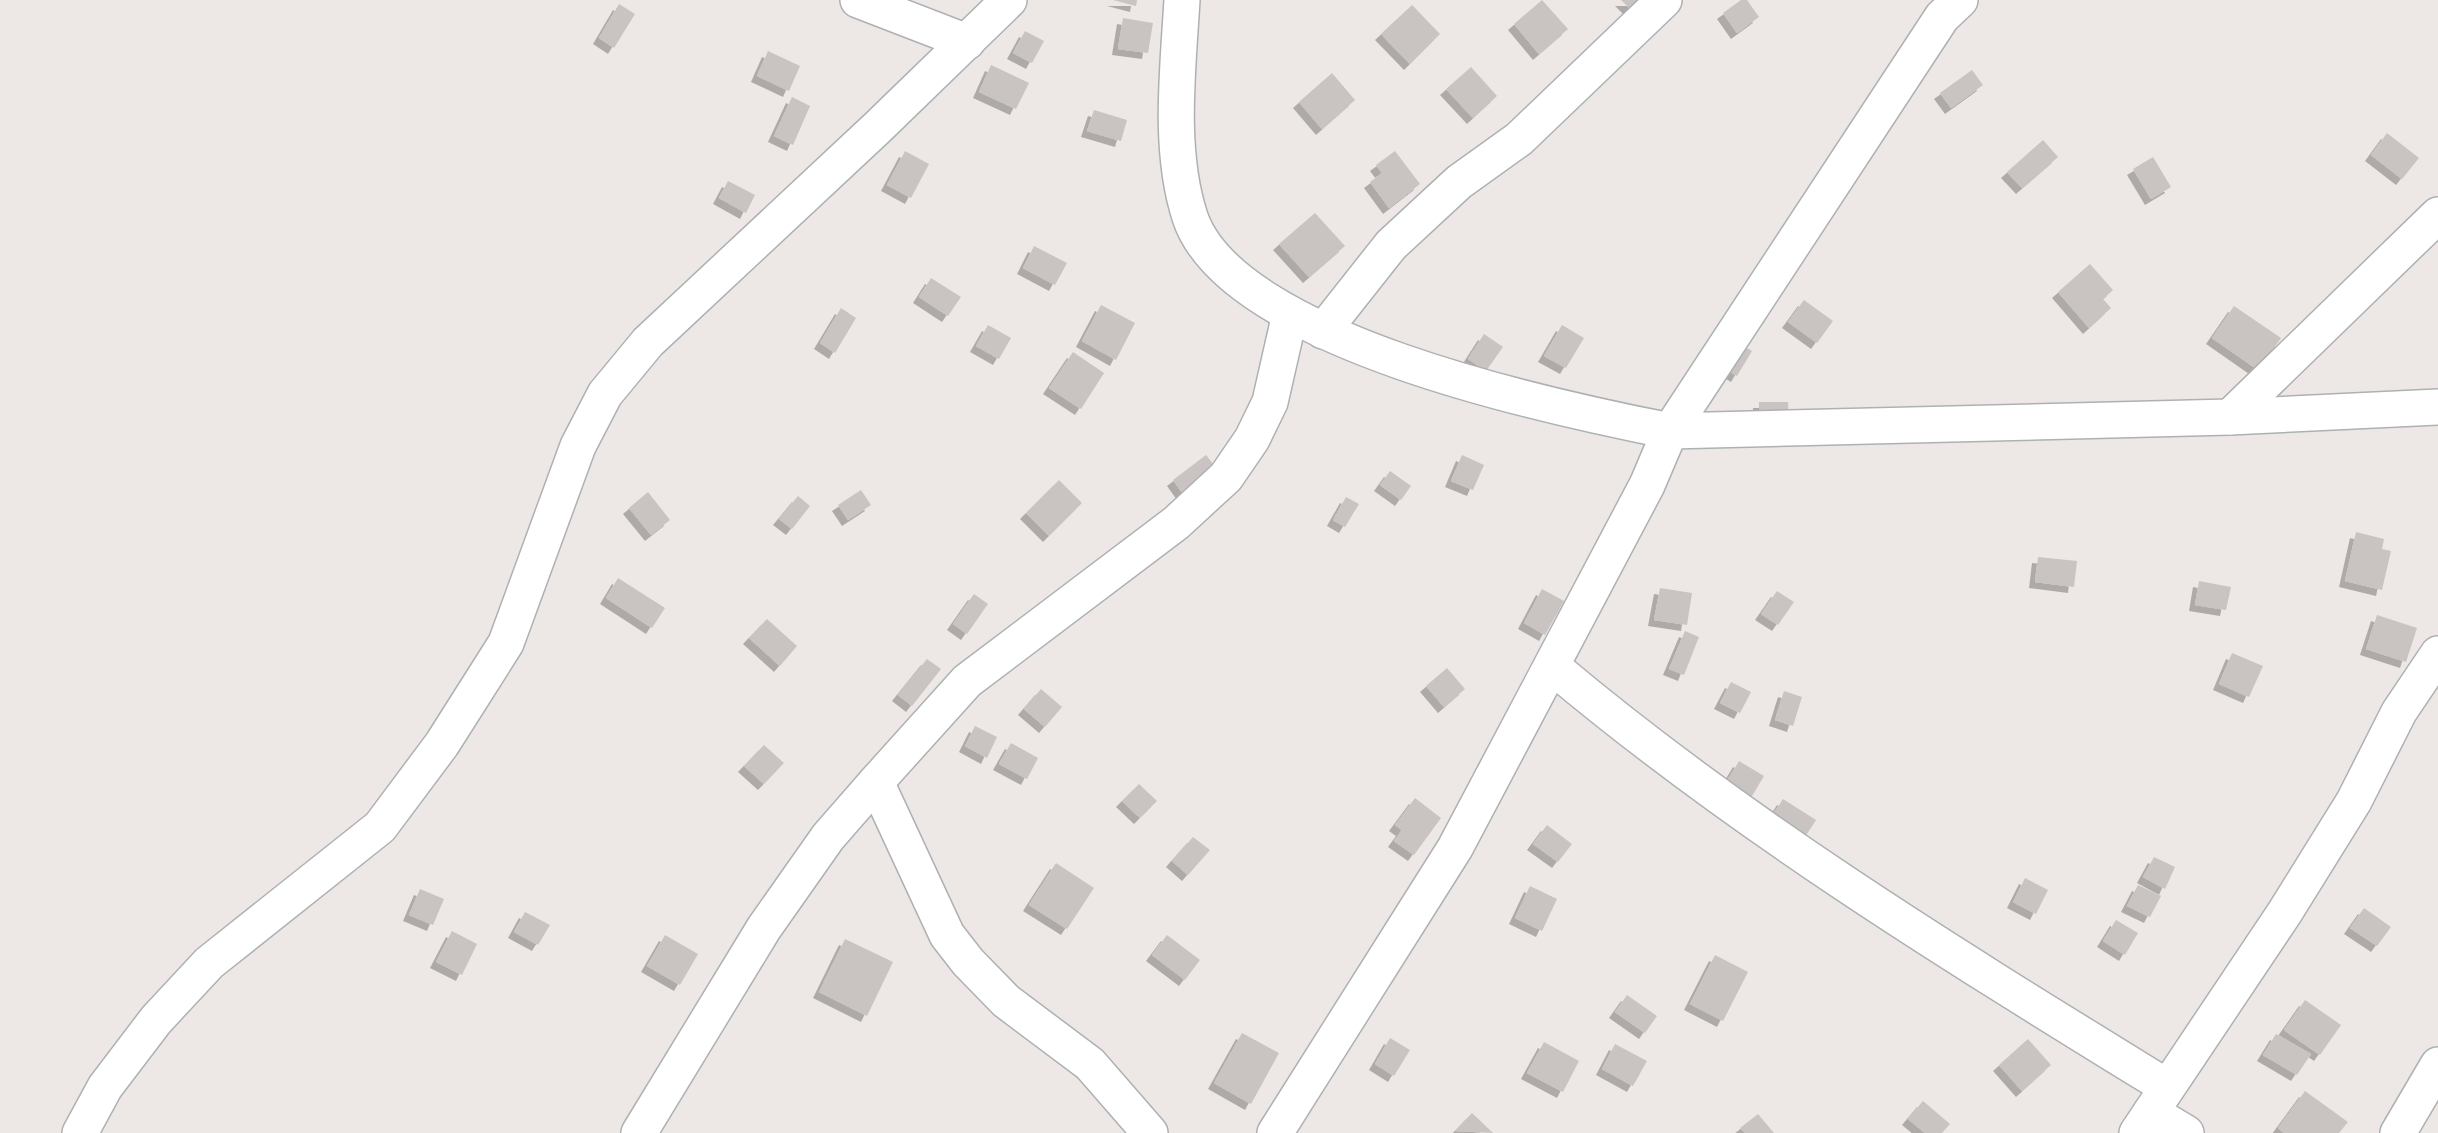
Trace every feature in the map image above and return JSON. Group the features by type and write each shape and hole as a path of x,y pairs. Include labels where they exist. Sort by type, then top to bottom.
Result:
{"street":[{"path":"858,0 967,42"},
{"path":"80,1133 105,1087 156,1020 209,963 380,827 442,744 506,643 578,446 605,394 648,342 1009,0"},
{"path":"1182,0 1177,125 1183,189 1190,219 1207,250 1237,281 1290,314 1323,331 1440,374 1581,414 1670,431 2230,416 2438,407"},
{"path":"1323,331 1391,245 1459,182 1519,139 1664,0"},
{"path":"1275,1133 1455,848 1647,485 1670,431 1942,17 1960,0"},
{"path":"2230,416 2438,215"},
{"path":"639,1133 764,928 828,836 876,782 967,681 1176,523 1226,477 1252,439 1270,402 1290,314"},
{"path":"2152,1111 2292,901 2354,801 2399,712 2438,654"},
{"path":"1553,667 1606,712 2152,1111 2186,1133"},
{"path":"876,782 947,935 1006,1001 1090,1064 1150,1133"},
{"path":"2398,1133 2438,1065"}],"building":[{"path":"1113,0 1137,0 1136,6"},
{"path":"1542,0 1568,29 1539,54 1514,24"},
{"path":"1621,0 1643,0 1632,11"},
{"path":"1741,0 1747,0 1759,17 1737,33 1723,13"},
{"path":"619,4 635,14 614,48 599,38"},
{"path":"1412,5 1440,34 1410,64 1381,34"},
{"path":"1123,18 1153,23 1148,53 1118,49"},
{"path":"1025,31 1044,41 1032,63 1013,53"},
{"path":"768,51 800,66 789,91 757,76"},
{"path":"991,65 1029,83 1016,109 979,92"},
{"path":"1471,67 1497,96 1473,118 1446,89"},
{"path":"1972,70 1983,85 1951,108 1940,93"},
{"path":"1332,73 1355,100 1322,129 1299,102"},
{"path":"792,97 810,106 793,145 774,136"},
{"path":"1094,110 1127,120 1121,141 1087,131"},
{"path":"2387,133 2419,158 2402,179 2371,155"},
{"path":"2043,140 2058,157 2022,188 2007,172"},
{"path":"905,151 929,164 911,198 887,185"},
{"path":"1395,151 1420,184 1389,208 1370,182 1382,173 1376,165"},
{"path":"2153,157 2171,187 2151,199 2133,169"},
{"path":"728,181 755,195 746,213 719,198"},
{"path":"1315,213 1345,246 1309,277 1279,244"},
{"path":"1034,246 1067,263 1055,285 1023,268"},
{"path":"2090,264 2113,290 2103,299 2111,308 2089,328 2058,292"},
{"path":"931,278 961,297 948,316 919,297"},
{"path":"1804,300 1833,321 1817,343 1788,322"},
{"path":"1101,305 1135,323 1116,360 1082,341"},
{"path":"2234,306 2281,338 2258,370 2212,338"},
{"path":"841,308 856,318 835,353 820,343"},
{"path":"988,325 1011,338 999,359 976,346"},
{"path":"1562,325 1584,338 1566,368 1544,356"},
{"path":"1484,334 1503,347 1486,371 1468,359"},
{"path":"1735,341 1752,351 1737,376 1721,366"},
{"path":"1073,352 1104,373 1081,409 1049,388"},
{"path":"1759,402 1788,402 1789,421 1759,421"},
{"path":"1206,455 1222,475 1188,501 1173,480"},
{"path":"1462,455 1484,465 1473,490 1451,481"},
{"path":"1390,471 1411,486 1401,500 1380,485"},
{"path":"1059,480 1082,503 1049,536 1026,513"},
{"path":"861,490 871,505 848,520 838,505"},
{"path":"648,492 670,520 651,535 629,508"},
{"path":"798,496 810,506 792,529 779,519"},
{"path":"1346,497 1359,504 1345,527 1333,520"},
{"path":"2356,532 2384,539 2382,549 2391,551 2382,590 2345,581"},
{"path":"2038,557 2077,561 2074,587 2035,582"},
{"path":"618,578 665,608 652,628 606,598"},
{"path":"2199,581 2231,587 2226,610 2195,605"},
{"path":"1660,588 1692,593 1687,625 1654,620"},
{"path":"1542,589 1564,601 1545,635 1524,623"},
{"path":"1777,591 1794,602 1778,625 1761,614"},
{"path":"974,594 988,604 967,634 953,624"},
{"path":"2377,615 2417,628 2406,662 2366,649"},
{"path":"767,619 797,646 780,666 749,638"},
{"path":"1685,631 1699,637 1684,675 1669,669"},
{"path":"2232,653 2263,666 2249,697 2219,684"},
{"path":"927,659 941,669 912,706 898,695"},
{"path":"1447,668 1465,689 1444,707 1426,686"},
{"path":"1731,682 1751,692 1740,713 1720,703"},
{"path":"1041,689 1062,707 1045,727 1024,709"},
{"path":"1784,691 1802,697 1793,726 1775,720"},
{"path":"975,726 997,737 987,758 965,746"},
{"path":"1011,743 1038,758 1027,779 999,764"},
{"path":"764,745 784,763 764,784 744,766"},
{"path":"1739,761 1764,776 1749,801 1724,786"},
{"path":"1139,784 1157,801 1140,818 1122,801"},
{"path":"1415,798 1441,818 1414,855 1394,841 1402,830 1395,825"},
{"path":"1783,799 1816,820 1805,837 1772,816"},
{"path":"1547,825 1572,844 1558,862 1533,844"},
{"path":"1193,837 1210,850 1188,875 1172,861"},
{"path":"2154,857 2175,867 2165,889 2143,877"},
{"path":"1056,863 1094,888 1067,929 1029,905"},
{"path":"2025,878 2048,890 2036,914 2013,902"},
{"path":"2138,885 2161,896 2150,917 2127,906"},
{"path":"1530,886 1557,899 1542,931 1515,918"},
{"path":"420,889 444,899 433,925 409,915"},
{"path":"2364,908 2391,927 2377,946 2350,928"},
{"path":"525,912 550,925 538,945 514,932"},
{"path":"2116,920 2138,933 2125,955 2103,941"},
{"path":"452,931 477,944 462,975 436,962"},
{"path":"665,935 698,954 680,985 647,966"},
{"path":"1167,935 1200,960 1185,980 1152,955"},
{"path":"845,939 893,962 867,1016 819,992"},
{"path":"1715,955 1748,972 1723,1021 1690,1004"},
{"path":"1627,995 1657,1016 1645,1033 1615,1012"},
{"path":"2305,1000 2341,1025 2320,1055 2284,1030"},
{"path":"1242,1033 1279,1053 1251,1104 1214,1083"},
{"path":"2276,1034 2311,1054 2297,1075 2263,1055"},
{"path":"1390,1038 1410,1050 1394,1076 1375,1064"},
{"path":"2028,1039 2051,1065 2022,1091 1999,1065"},
{"path":"1544,1042 1579,1061 1563,1092 1527,1073"},
{"path":"1615,1044 1647,1061 1633,1086 1602,1069"},
{"path":"2305,1091 2348,1122 2339,1133 2284,1133 2278,1128"},
{"path":"1923,1101 1950,1124 1942,1133 1925,1133 1908,1119"},
{"path":"1472,1113 1493,1133 1455,1131"},
{"path":"1758,1114 1774,1133 1745,1133 1740,1128"}]}
